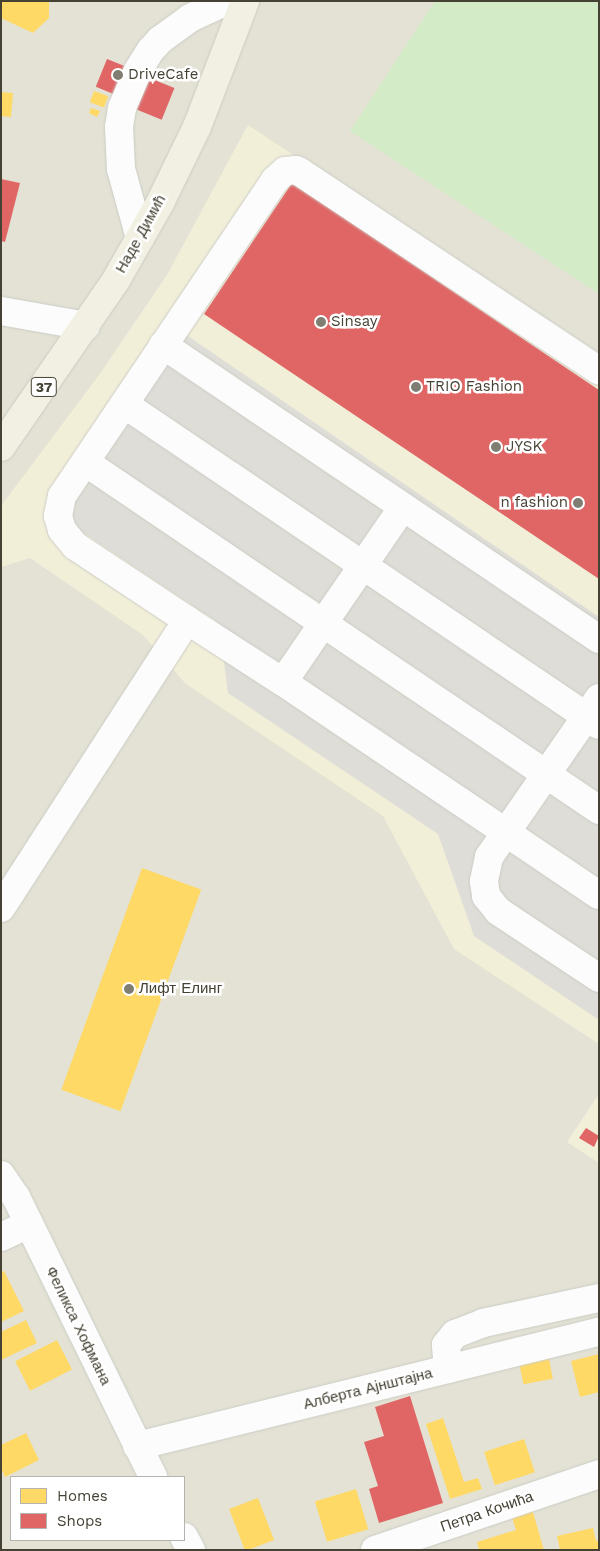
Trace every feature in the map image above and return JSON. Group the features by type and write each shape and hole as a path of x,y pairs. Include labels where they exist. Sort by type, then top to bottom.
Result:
{"main road":[{"name":"Наде Димић","path":"1,447 86,326 140,238 197,127 245,1"}],"street":[{"path":"140,238 121,169 119,127 124,101 137,72 160,40 190,18 227,1"},
{"path":"599,371 296,170 285,171 275,180 62,496 58,516 62,530 74,546 283,682 599,895"},
{"path":"1,310 86,326"},
{"path":"164,345 599,639"},
{"path":"124,404 363,565 595,713 547,774 489,857 484,881 486,896 498,910 599,978"},
{"path":"85,462 599,810"},
{"path":"283,682 403,507"},
{"path":"1,908 187,620"},
{"name":"Феликса Хофмана","path":"1,1175 16,1197 152,1476"},
{"path":"1,1237 29,1224"},
{"path":"448,1370 446,1345 455,1334 482,1323 599,1298"},
{"name":"Алберта Ајнштајна","path":"137,1446 599,1332"},
{"name":"Петра Кочића","path":"375,1550 599,1474"}],"shaded area":[{"path":"1,1 599,1 599,1550 1,1550"},
{"path":"248,125 599,357 599,1044 454,949 383,816 186,684 143,635 30,558 1,567 1,506 99,375 167,275"},
{"path":"182,332 599,617 599,1020 474,936 438,834 228,693 219,623 60,517"},
{"path":"599,1094 599,1163 567,1142"}],"green space":[{"path":"435,1 599,1 599,294 350,131"}],"building: Homes":[{"path":"1,1 49,1 49,18 33,33 1,18"},
{"path":"94,91 108,96 104,107 90,102"},
{"path":"1,92 13,93 11,117 1,116"},
{"path":"91,108 100,111 97,117 89,113"},
{"name":"Лифт Елинг","path":"142,868 201,890 120,1111 61,1090"},
{"path":"4,1271 24,1311 1,1322 1,1272"},
{"path":"26,1320 37,1343 1,1360 1,1332"},
{"path":"57,1340 72,1369 30,1391 15,1361"},
{"path":"599,1354 599,1392 580,1397 571,1361"},
{"path":"549,1359 553,1379 523,1384 520,1365"},
{"path":"443,1418 464,1482 478,1478 482,1489 450,1499 426,1424"},
{"path":"26,1433 39,1460 5,1477 1,1468 1,1445"},
{"path":"524,1439 535,1472 495,1485 484,1452"},
{"path":"356,1489 368,1529 327,1542 315,1502"},
{"path":"258,1498 274,1540 245,1550 229,1509"},
{"path":"530,1502 544,1550 479,1550 477,1542 516,1530 509,1508"},
{"path":"593,1528 596,1541 599,1541 599,1550 560,1550 557,1536"}],"building: Shops":[{"path":"107,59 134,70 123,98 96,87"},
{"path":"142,75 174,88 162,120 129,107"},
{"path":"1,179 20,183 5,242 1,241"},
{"path":"292,183 599,390 599,579 204,314"},
{"path":"586,1128 599,1136 594,1147 579,1138"},
{"path":"410,1396 443,1503 379,1523 369,1489 378,1486 364,1442 384,1436 375,1407"}],"place":[{"name":"DriveCafe","path":"118,75"},
{"name":"Sinsay","path":"321,322"},
{"name":"TRIO Fashion","path":"416,387"},
{"name":"JYSK","path":"496,447"},
{"name":"n fashion","path":"578,503"},
{"name":"Лифт Елинг","path":"129,989"}]}
